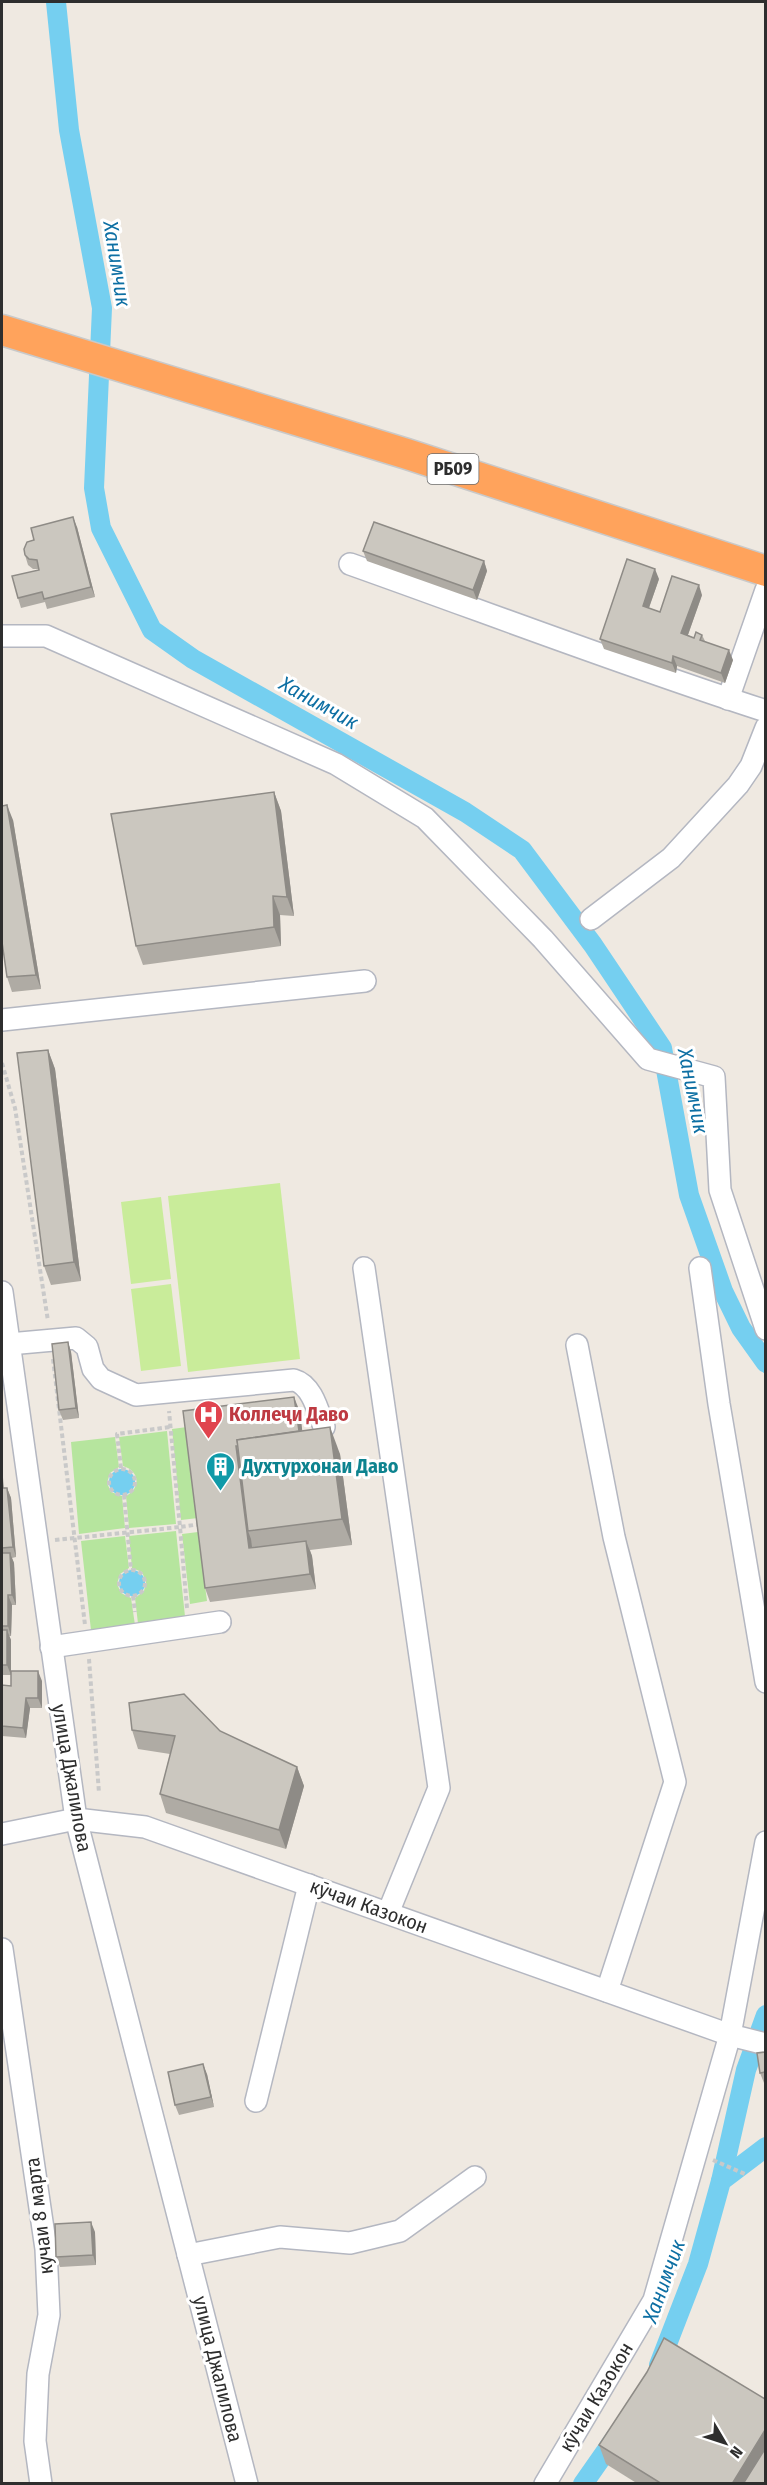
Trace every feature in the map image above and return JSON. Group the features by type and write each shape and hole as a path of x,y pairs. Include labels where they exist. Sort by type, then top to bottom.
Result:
{"highway":[{"name":"РБ09","path":"2,330 407,454 765,571"}],"street":[{"path":"350,564 765,711"},
{"path":"728,699 765,590"},
{"path":"2,636 46,636 336,764 424,818 543,939 648,1059 714,1077 720,1190 765,1329"},
{"path":"591,919 672,858 738,785 751,766 765,728"},
{"path":"2,1020 365,981"},
{"path":"364,1268 439,1788 388,1913"},
{"path":"700,1268 719,1404 765,1682"},
{"name":"улица Джалилова","path":"2,1292 76,1819 247,2483"},
{"path":"9,1344 76,1338 81,1340 87,1347 93,1369 101,1378 136,1395 294,1380 300,1382 310,1393 324,1427"},
{"path":"577,1345 614,1537 675,1782 607,1991"},
{"path":"51,1647 220,1622"},
{"name":"кӯчаи Казокон","path":"2,1834 76,1819 145,1827 752,2040 696,2152 654,2300 545,2484"},
{"path":"752,2040 765,1842"},
{"path":"256,2101 309,1885"},
{"name":"кучаи 8 марта","path":"2,1949 46,2249 49,2315 38,2374 35,2441 41,2484"},
{"path":"188,2255 280,2237 350,2243 400,2231 475,2177"},
{"path":"247,2483 260,2484"}],"path":[{"path":"2,1063 15,1108 51,1341 87,1643 99,1793"},
{"path":"169,1408 189,1627"},
{"path":"121,1468 117,1434 171,1427"},
{"path":"121,1468 132,1472 135,1480 134,1489 124,1495 113,1492 109,1484 110,1475 116,1469 121,1468"},
{"path":"124,1495 131,1570"},
{"path":"37,1541 201,1524"},
{"path":"131,1570 141,1573 145,1580 144,1589 133,1596 124,1594 118,1582 121,1574 131,1570"},
{"path":"133,1596 135,1612"},
{"path":"696,2152 747,2175"}],"green space":[{"path":"280,1183 300,1359 188,1372 168,1196"},
{"path":"161,1197 171,1279 131,1284 121,1202"},
{"path":"171,1284 181,1366 141,1371 131,1289"},
{"path":"187,1427 198,1518 181,1520 172,1429"},
{"path":"167,1431 176,1524 129,1528 126,1496 134,1489 136,1480 133,1472 123,1466 119,1437"},
{"path":"115,1437 119,1467 110,1473 107,1483 111,1492 122,1496 125,1528 79,1534 71,1442"},
{"path":"176,1531 186,1626 139,1632 135,1598 144,1591 146,1582 142,1572 132,1568 129,1536"},
{"path":"198,1532 207,1601 190,1604 182,1534"},
{"path":"125,1536 129,1568 120,1574 117,1584 121,1593 131,1598 136,1632 92,1639 81,1541"}],"water":[{"path":"122,1469 131,1473 135,1482 131,1491 122,1495 113,1491 109,1482 113,1473"},
{"path":"132,1570 141,1574 145,1583 141,1592 132,1596 123,1592 119,1583 123,1574"}],"building":[{"path":"73,517 91,587 44,599 42,592 18,598 12,576 39,570 37,560 29,559 25,555 24,549 27,542 34,540 31,528"},
{"path":"374,522 484,561 473,590 363,551"},
{"path":"627,559 655,569 643,606 660,612 672,576 699,585 681,633 694,638 696,632 702,635 700,640 729,650 721,673 673,656 672,663 600,639"},
{"path":"274,792 287,897 273,896 274,927 136,946 111,814"},
{"path":"7,805 36,975 7,977 2,942 2,806"},
{"path":"48,1050 74,1262 44,1266 17,1053"},
{"path":"68,1342 76,1408 59,1410 52,1344"},
{"name":"Духтурхонаи Даво","path":"294,1397 299,1431 237,1440 238,1446 236,1446 249,1548 306,1541 310,1574 205,1588 183,1411"},
{"path":"330,1427 342,1519 248,1531 237,1440"},
{"path":"2,1488 7,1488 13,1547 2,1548"},
{"path":"2,1553 10,1553 12,1595 8,1595 8,1626 2,1626"},
{"path":"2,1630 7,1630 7,1665 2,1665"},
{"path":"11,1671 38,1671 38,1698 26,1698 23,1728 2,1726 2,1685 11,1686"},
{"path":"184,1694 220,1731 297,1767 279,1830 160,1794 175,1736 132,1730 129,1703"},
{"path":"765,2052 765,2072 760,2073 757,2053"},
{"path":"203,2064 211,2097 175,2105 168,2072"},
{"path":"91,2222 93,2255 56,2257 55,2224"},
{"path":"664,2338 765,2399 765,2430 732,2484 662,2484 599,2445 647,2372"},
{"path":"765,2449 765,2484 743,2484"}],"waterway":[{"name":"Ханимчик","path":"56,2 69,130 102,308 94,488 101,528 152,630 193,659 465,812 522,850 593,945 662,1048 689,1195 723,1291 741,1328 766,1363"},
{"name":"Ханимчик","path":"721,2181 746,2070 766,2015"},
{"name":"Ханимчик","path":"659,2365 698,2264 721,2181 766,2147"},
{"name":"Ханимчик","path":"583,2484 618,2434"}],"place":[{"name":"Коллеҷи Даво","path":"208,1440"},
{"name":"Духтурхонаи Даво","path":"221,1492"}]}
